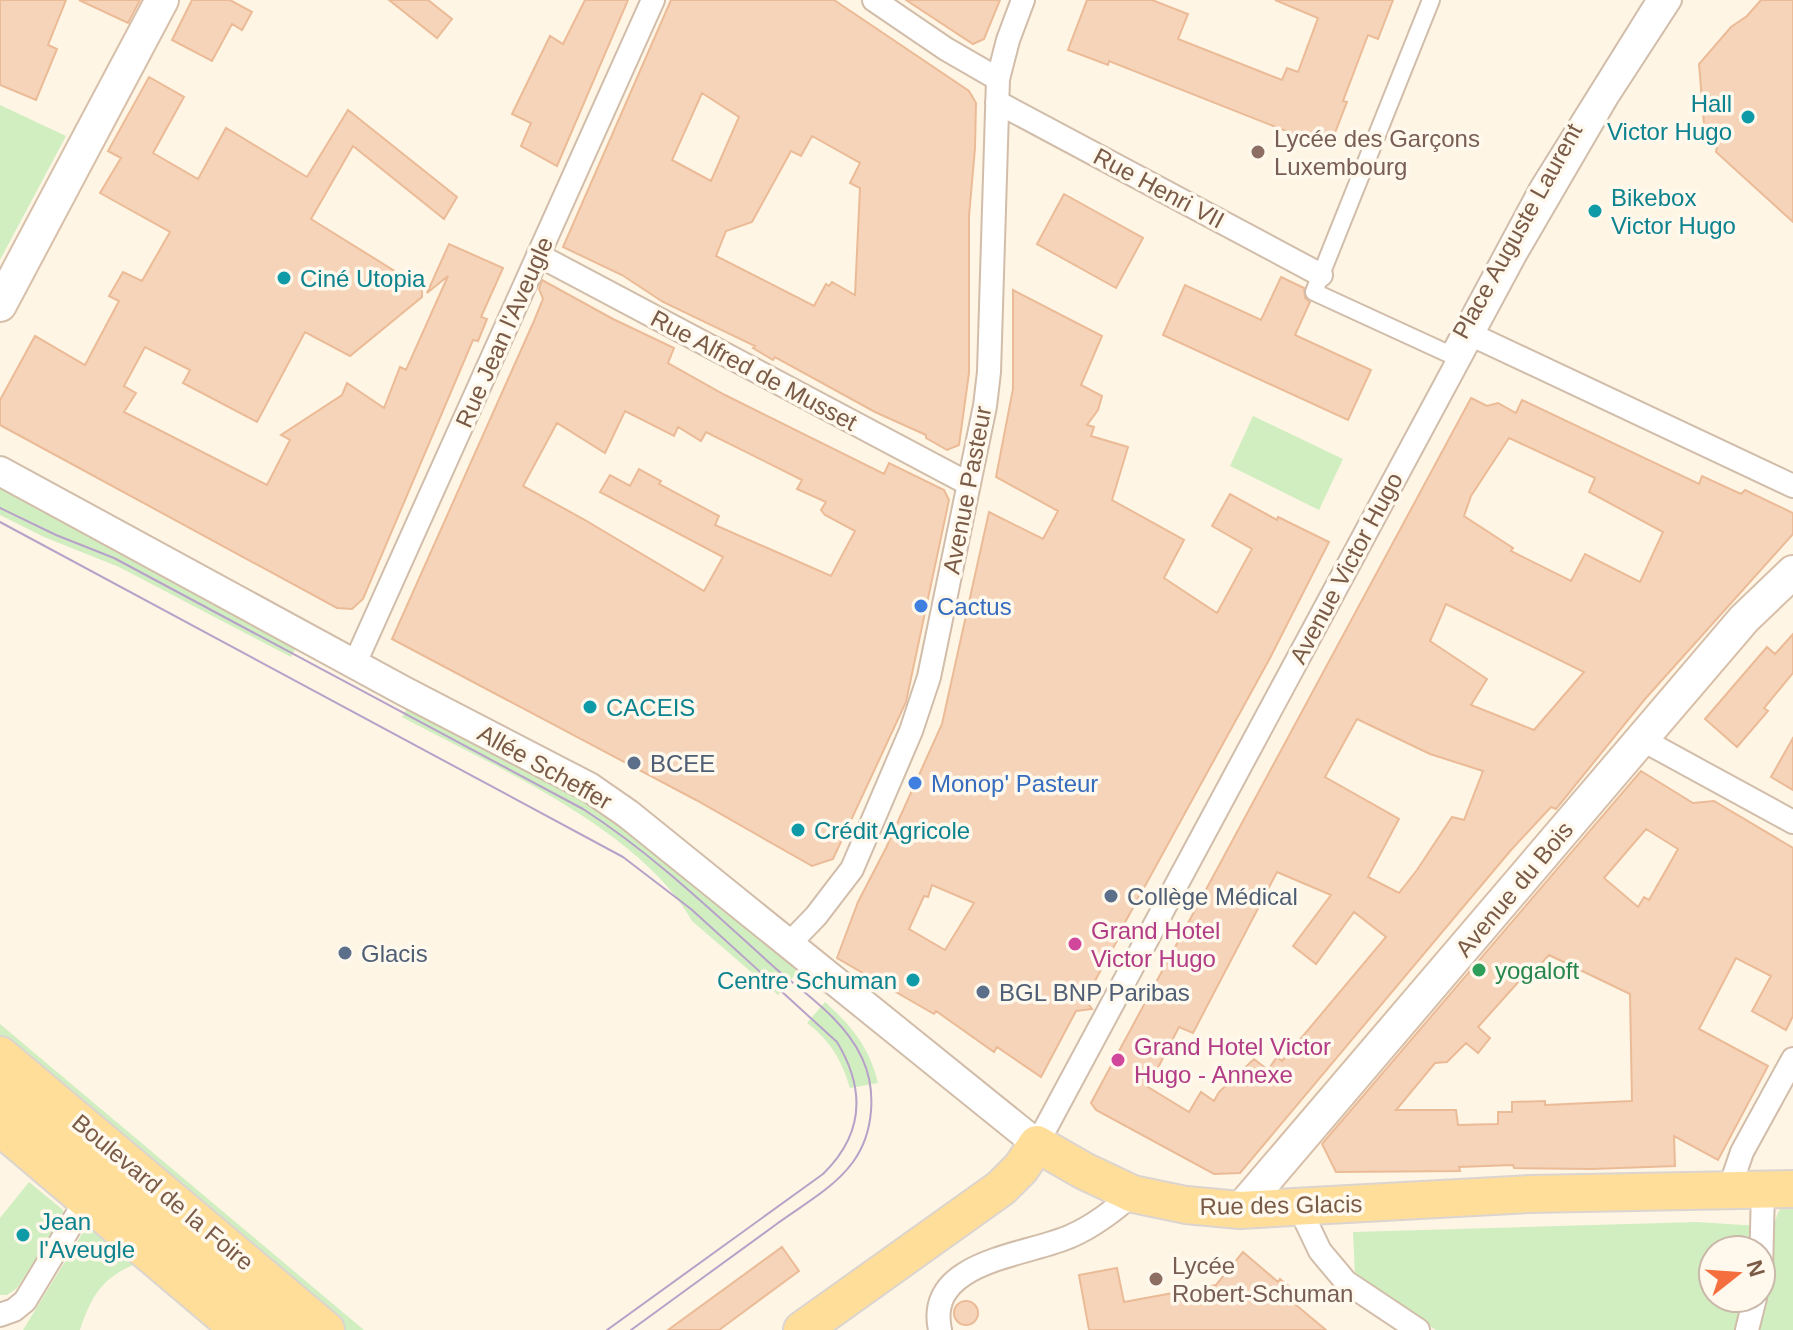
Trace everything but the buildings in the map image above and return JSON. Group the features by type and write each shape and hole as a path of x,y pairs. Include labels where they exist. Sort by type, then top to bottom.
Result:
{"main road":[{"path":"0,305 162,0"},
{"name":"Avenue du Bois","path":"1240,1210 1744,619 1793,572"},
{"name":"Boulevard de la Foire","path":"0,1055 326,1330"},
{"name":"Boulevard de la Foire","path":"0,1083 55,1137 283,1330"},
{"name":"Boulevard de la Foire","path":"0,1098 55,1137"},
{"path":"0,1127 240,1330"},
{"path":"802,1330 1001,1188 1021,1168 1037,1144"},
{"name":"Rue des Glacis","path":"1037,1144 1133,1194 1186,1205 1240,1210 1529,1194 1762,1190"}],"street":[{"name":"Rue Jean l'Aveugle","path":"355,663 653,0"},
{"name":"Rue Henri VII","path":"874,0 956,55 997,90 1321,275"},
{"name":"Avenue Pasteur","path":"789,944 816,916 852,869 911,731 929,677 985,406 989,372 997,90 1008,40 1023,0"},
{"path":"1321,275 1431,0"},
{"name":"Place Auguste Laurent","path":"1321,275 1314,292 1449,354 1539,186 1655,0"},
{"name":"Avenue Victor Hugo","path":"1037,1144 1472,335 1599,110 1670,0"},
{"name":"Rue Alfred de Musset","path":"538,255 969,484"},
{"path":"1472,335 1793,486"},
{"name":"Allée Scheffer","path":"0,471 589,787 628,814 1037,1144"},
{"path":"1641,739 1793,822"},
{"path":"1761,1234 1762,1190 1742,1152 1793,1059"},
{"path":"940,1330 938,1310 942,1296 950,1284 963,1274 1069,1237 1090,1227 1133,1194"},
{"path":"0,1315 14,1310 25,1301 86,1200"},
{"path":"1299,1207 1320,1251 1346,1282 1418,1330"}],"green space":[{"path":"0,105 66,136 0,260"},
{"path":"1253,416 1343,459 1319,510 1230,466"},
{"path":"0,487 297,646 291,657 119,567 44,537 0,515"},
{"path":"408,707 597,808 800,969 778,995 692,921 669,888 638,857 562,803 402,717"},
{"path":"825,1002 858,1038 870,1059 878,1083 850,1088 834,1052 807,1023"},
{"path":"0,1024 364,1330 343,1330 0,1041"},
{"path":"29,1182 63,1210 64,1215 17,1288 7,1295 0,1295 0,1218"},
{"path":"1793,1202 1793,1330 1436,1330 1355,1277 1353,1232 1697,1222 1774,1227 1784,1206"},
{"path":"88,1224 136,1264 114,1275 99,1290 80,1330 23,1330"}],"tram line":[{"path":"0,508 114,558 583,809 682,884 845,1031 867,1070 871,1097 869,1125 853,1162 818,1195 631,1330"},
{"path":"0,522 623,857 691,909 837,1042 853,1077 856,1094 853,1127 837,1159 823,1174 607,1330"}],"place":[{"name":"Hall Victor Hugo","path":"1748,117"},
{"name":"Lycée des Garçons Luxembourg","path":"1258,152"},
{"name":"Bikebox Victor Hugo","path":"1595,211"},
{"name":"Ciné Utopia","path":"284,278"},
{"name":"Cactus","path":"921,606"},
{"name":"CACEIS","path":"590,707"},
{"name":"BCEE","path":"634,763"},
{"name":"Monop' Pasteur","path":"915,783"},
{"name":"Crédit Agricole","path":"798,830"},
{"name":"Collège Médical","path":"1111,896"},
{"name":"Grand Hotel Victor Hugo","path":"1075,944"},
{"name":"Glacis","path":"345,953"},
{"name":"yogaloft","path":"1479,970"},
{"name":"Centre Schuman","path":"913,980"},
{"name":"BGL BNP Paribas","path":"983,992"},
{"name":"Grand Hotel Victor Hugo - Annexe","path":"1118,1060"},
{"name":"Jean l'Aveugle","path":"23,1235"},
{"name":"Lycée Robert-Schuman","path":"1156,1279"}]}
